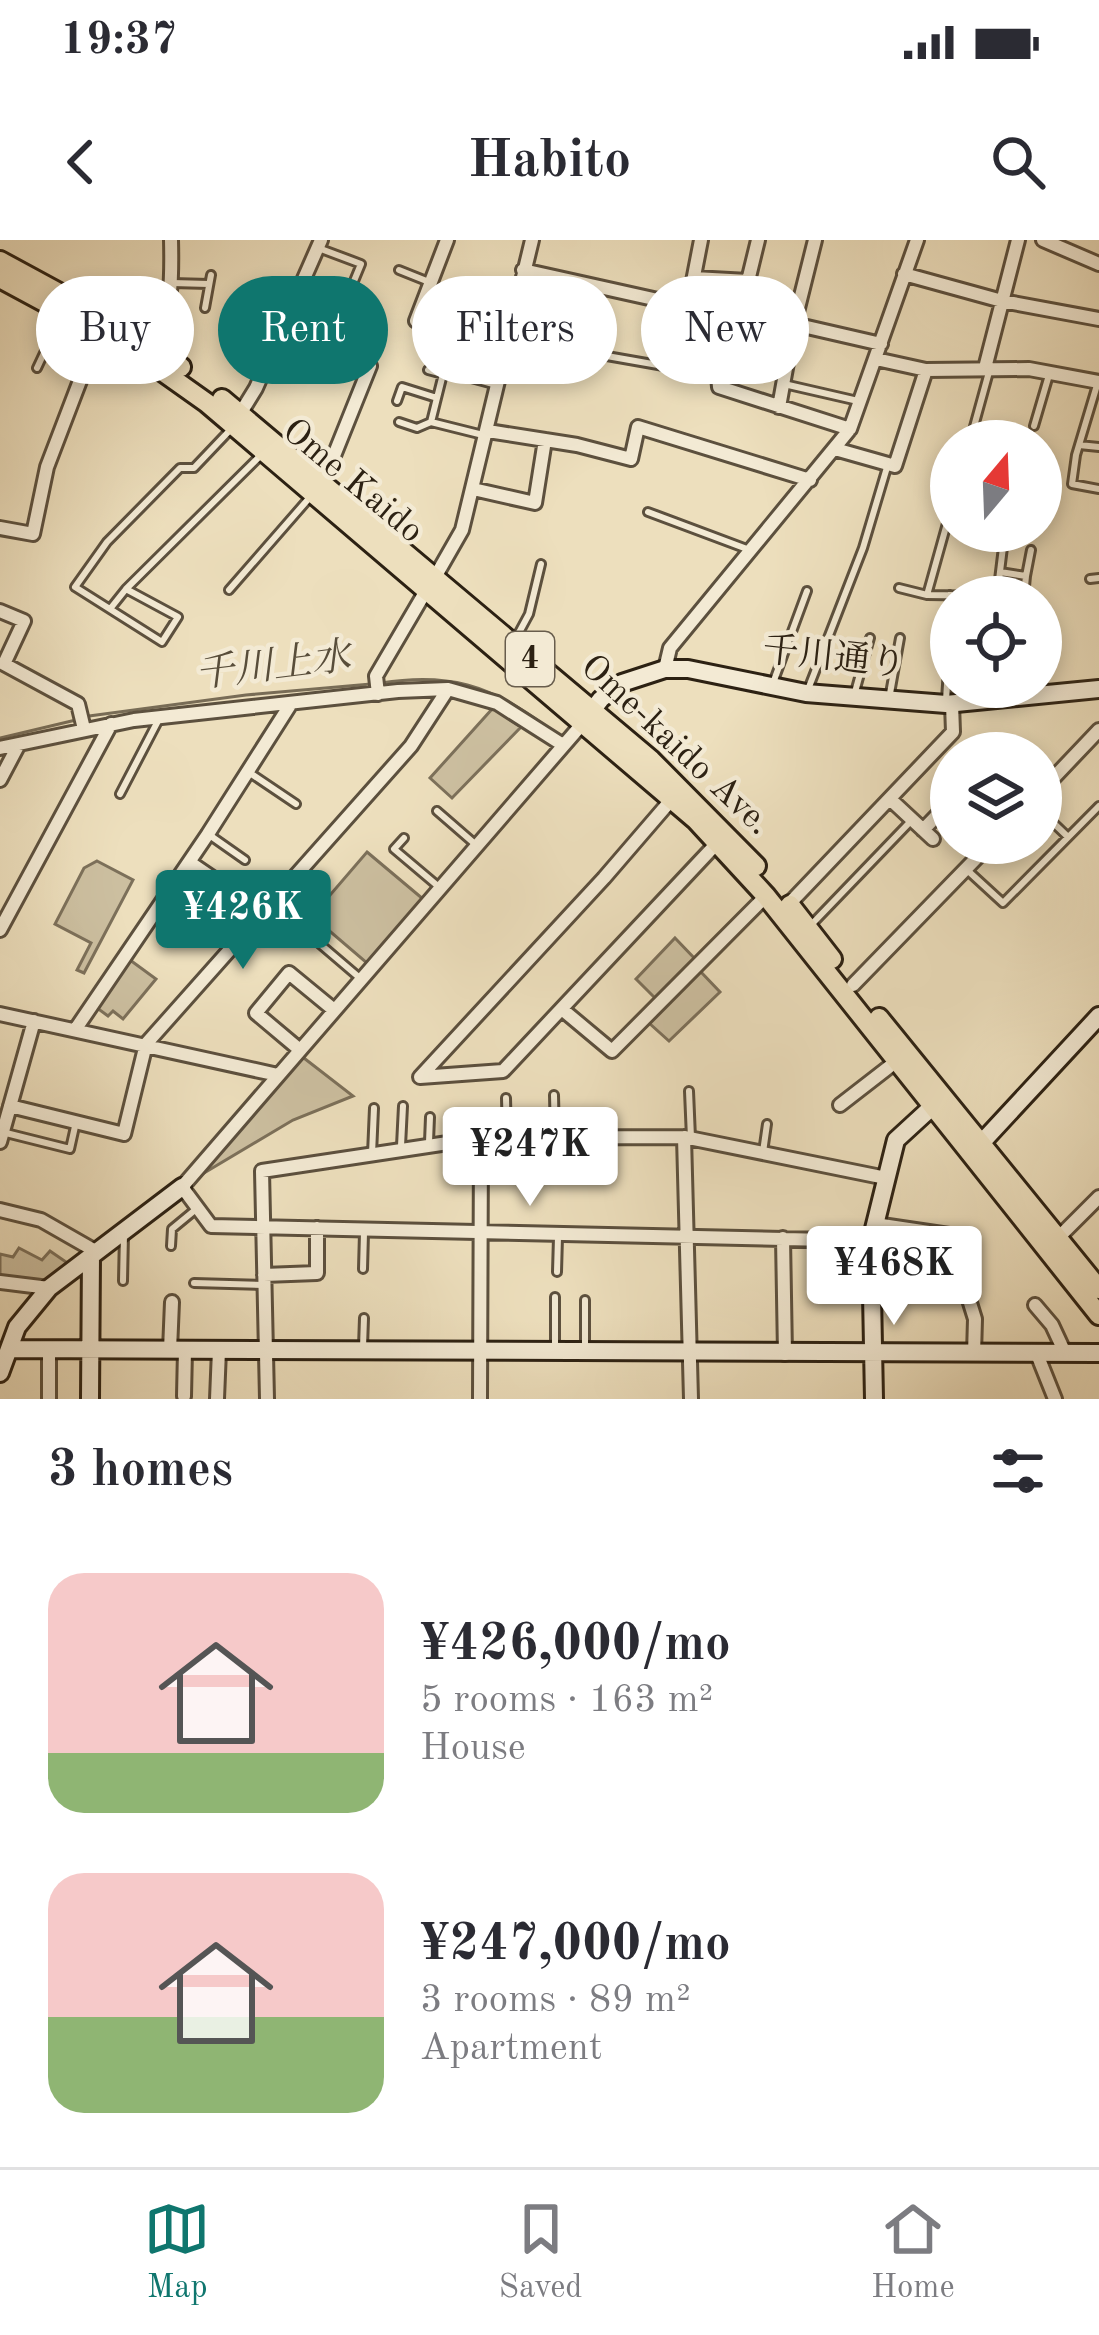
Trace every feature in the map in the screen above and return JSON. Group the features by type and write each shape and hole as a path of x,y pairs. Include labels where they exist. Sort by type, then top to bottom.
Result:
{"main road":[{"name":"Ome Kaido","path":"1,277 36,296"},
{"name":"4","path":"1,277 36,293"},
{"name":"4","path":"194,382 319,488"},
{"name":"Ome Kaido","path":"184,384 237,420 265,451 319,488 587,716"},
{"name":"Ome-kaido Ave.","path":"431,584 512,644 718,842 933,1106 1059,1237 1099,1289"},
{"name":"Ome-kaido Ave.","path":"587,716 696,801 789,904 1099,1316"}],"street":[{"path":"171,240 172,276"},
{"path":"433,276 447,240"},
{"path":"522,276 532,240"},
{"path":"694,276 701,240"},
{"path":"749,276 758,240"},
{"path":"806,276 815,240"},
{"path":"0,1373 24,1316 49,1288 182,1187 587,716 622,682 665,669 670,648 850,429 917,240"},
{"path":"987,368 1018,240"},
{"path":"1043,240 1099,264"},
{"path":"305,276 319,244"},
{"path":"524,270 641,297"},
{"path":"904,274 1002,301 1099,320"},
{"path":"809,327 881,344"},
{"path":"876,359 926,370 1050,372 1099,382"},
{"path":"836,449 896,466 926,370"},
{"path":"0,528 33,534 47,467 79,384"},
{"path":"237,420 258,384"},
{"path":"319,488 362,384"},
{"path":"719,384 850,429"},
{"path":"779,407 782,384"},
{"path":"377,686 462,530 497,385"},
{"path":"487,433 631,459 638,427 810,480"},
{"path":"473,489 535,503 545,440"},
{"path":"0,610 24,621 2,663 73,700 82,721"},
{"name":"千川通り","path":"665,669 806,693 930,702"},
{"path":"0,748 82,721 110,724 290,704 377,686 448,689 497,703 563,745"},
{"path":"10,1106 124,1134 146,1043 411,746 448,689"},
{"name":"千川通り","path":"1062,693 1099,689"},
{"path":"74,1030 290,704"},
{"path":"789,904 953,732 950,708"},
{"path":"2,920 110,724"},
{"path":"1062,768 1099,730"},
{"path":"0,780 19,744"},
{"path":"672,799 420,1076 503,1071 718,842"},
{"path":"890,799 923,830 930,823"},
{"path":"189,862 264,913"},
{"path":"853,985 971,864"},
{"path":"563,1010 612,1051 766,896"},
{"path":"301,1050 256,1013 290,973 334,1010"},
{"path":"0,1014 278,1075"},
{"path":"976,1149 1099,1016"},
{"path":"1,1137 34,1021"},
{"path":"840,1105 889,1066"},
{"path":"874,1399 873,1232 896,1140 933,1106"},
{"path":"267,1399 262,1171 481,1138 687,1137 886,1178"},
{"path":"687,1137 691,1399"},
{"path":"480,1399 481,1138"},
{"path":"182,1187 212,1226 832,1239 873,1232 949,1235 975,1319 974,1354"},
{"path":"1059,1237 1099,1197"},
{"path":"0,1210 40,1220 94,1254"},
{"path":"264,1280 317,1274 317,1228"},
{"path":"783,1238 785,1354"},
{"path":"832,1239 833,1288"},
{"path":"90,1399 94,1254"},
{"path":"0,1282 49,1288"},
{"path":"172,1302 184,1396"},
{"path":"1035,1305 1052,1325 1065,1354"},
{"path":"10,1349 1099,1353"},
{"path":"49,1350 49,1399"},
{"path":"218,1399 219,1350"},
{"path":"1036,1354 1055,1399"}],"lane":[{"path":"319,244 361,264 356,276"},
{"path":"399,270 412,276"},
{"path":"194,281 210,280 205,308"},
{"path":"975,420 987,368"},
{"path":"1036,420 1050,372"},
{"path":"1099,382 1072,484 1099,489"},
{"path":"431,422 440,384"},
{"path":"782,384 862,402"},
{"path":"397,401 402,386 437,398"},
{"path":"126,589 178,617 162,642 75,587 106,542 179,468 194,468 237,420"},
{"path":"399,422 417,428 431,422 487,433"},
{"path":"1079,445 1099,447"},
{"path":"109,610 265,451"},
{"path":"806,693 863,548 888,464"},
{"path":"229,590 319,488"},
{"path":"648,512 750,551"},
{"path":"899,588 927,595 939,552"},
{"path":"1000,576 1002,552"},
{"path":"1000,572 1026,575 1030,552"},
{"path":"512,644 529,614 541,564"},
{"path":"772,688 807,591"},
{"path":"854,697 870,638"},
{"path":"889,699 900,638"},
{"path":"120,794 159,719"},
{"path":"247,771 296,804"},
{"path":"966,869 1004,903 1099,806"},
{"path":"437,811 476,844"},
{"path":"808,928 923,830"},
{"path":"1062,830 1069,837"},
{"path":"208,834 245,860"},
{"path":"404,838 394,849 439,887"},
{"path":"320,944 361,979"},
{"path":"687,1137 689,1091"},
{"path":"554,1095 555,1137"},
{"path":"506,1098 507,1137"},
{"path":"401,1150 403,1106"},
{"path":"372,1154 374,1108"},
{"path":"429,1146 430,1117"},
{"path":"1,1137 70,1149 76,1122"},
{"path":"764,1152 767,1124"},
{"path":"171,1246 172,1229 198,1208"},
{"path":"363,1269 364,1229"},
{"path":"123,1281 124,1230"},
{"path":"557,1272 558,1233"},
{"path":"194,1283 264,1280"},
{"path":"555,1298 555,1352"},
{"path":"585,1300 585,1352"},
{"path":"363,1350 364,1318"}],"shaded area":[{"path":"493,708 521,727 452,798 430,778"},
{"path":"367,852 423,899 368,964 312,916"},
{"path":"97,861 133,880 84,973 77,970 91,943 55,924 84,868"},
{"path":"675,938 697,961 657,1000 636,979"},
{"path":"130,960 156,979 123,1019 113,1011 108,1016 97,1008"},
{"path":"700,971 720,992 669,1041 649,1023"},
{"path":"300,1055 353,1096 293,1120 199,1176"},
{"path":"19,1248 42,1260 50,1251 69,1264 44,1285 0,1279 0,1254 13,1257"}],"waterway":[{"name":"千川上水","path":"381,683 427,679 467,685 505,700 544,725"},
{"name":"千川上水","path":"89,716 371,684"},
{"name":"千川上水","path":"0,738 80,719"}]}
